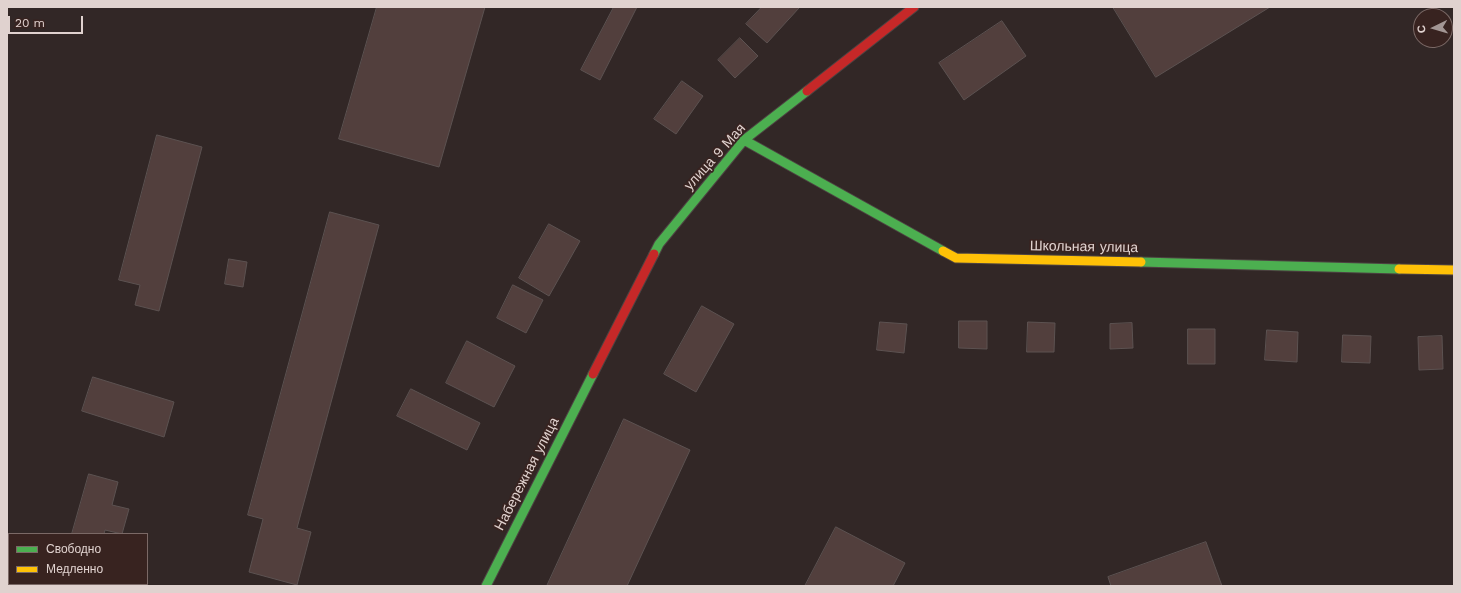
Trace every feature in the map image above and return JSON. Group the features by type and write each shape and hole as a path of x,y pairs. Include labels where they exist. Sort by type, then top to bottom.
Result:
{"street":[{"name":"улица 9 Мая","path":"593,374 659,244 744,140 914,7"},
{"name":"Школьная улица","path":"744,140 956,258 1454,270"},
{"name":"Набережная улица","path":"486,586 593,374"}],"building":[{"path":"377,7 485,7 439,167 339,139"},
{"path":"614,7 637,7 600,80 581,70"},
{"path":"762,7 799,8 767,43 746,24"},
{"path":"1113,7 1270,7 1156,77"},
{"path":"1002,21 1026,56 964,100 939,63"},
{"path":"740,38 758,56 735,78 718,60"},
{"path":"682,81 703,96 676,134 654,119"},
{"path":"157,135 202,147 159,311 135,305 140,285 119,280"},
{"path":"330,212 379,225 297,528 311,532 297,585 249,572 263,519 248,515"},
{"path":"549,224 580,241 549,296 519,278"},
{"path":"229,259 247,262 243,287 225,284"},
{"path":"513,285 543,300 526,333 497,318"},
{"path":"702,306 734,324 696,392 664,374"},
{"path":"959,321 987,321 987,349 959,348"},
{"path":"880,322 907,324 904,353 877,350"},
{"path":"1028,322 1055,323 1054,352 1027,352"},
{"path":"1132,323 1133,348 1110,349 1110,324"},
{"path":"1188,329 1215,329 1215,364 1188,364"},
{"path":"1267,330 1298,332 1297,362 1265,360"},
{"path":"1343,335 1371,336 1370,363 1342,362"},
{"path":"1442,336 1443,369 1419,370 1418,337"},
{"path":"467,341 515,366 494,407 446,383"},
{"path":"93,377 174,402 164,437 82,411"},
{"path":"411,389 480,423 467,450 397,416"},
{"path":"624,419 690,450 627,586 547,586"},
{"path":"89,474 118,482 112,505 129,509 122,533 105,530 104,533 72,533"},
{"path":"836,527 905,563 893,586 805,586"},
{"path":"1206,542 1222,586 1111,586 1108,577"}],"traffic: fast":[{"path":"654,254 659,244 744,140 807,91"},
{"path":"744,140 943,251"},
{"path":"1141,262 1399,269"},
{"path":"486,586 593,374"}],"traffic: slow":[{"path":"943,251 956,258 1141,262"},
{"path":"1399,269 1454,270"}],"traffic: jam":[{"path":"807,91 914,7"},
{"path":"593,374 654,254"}]}
